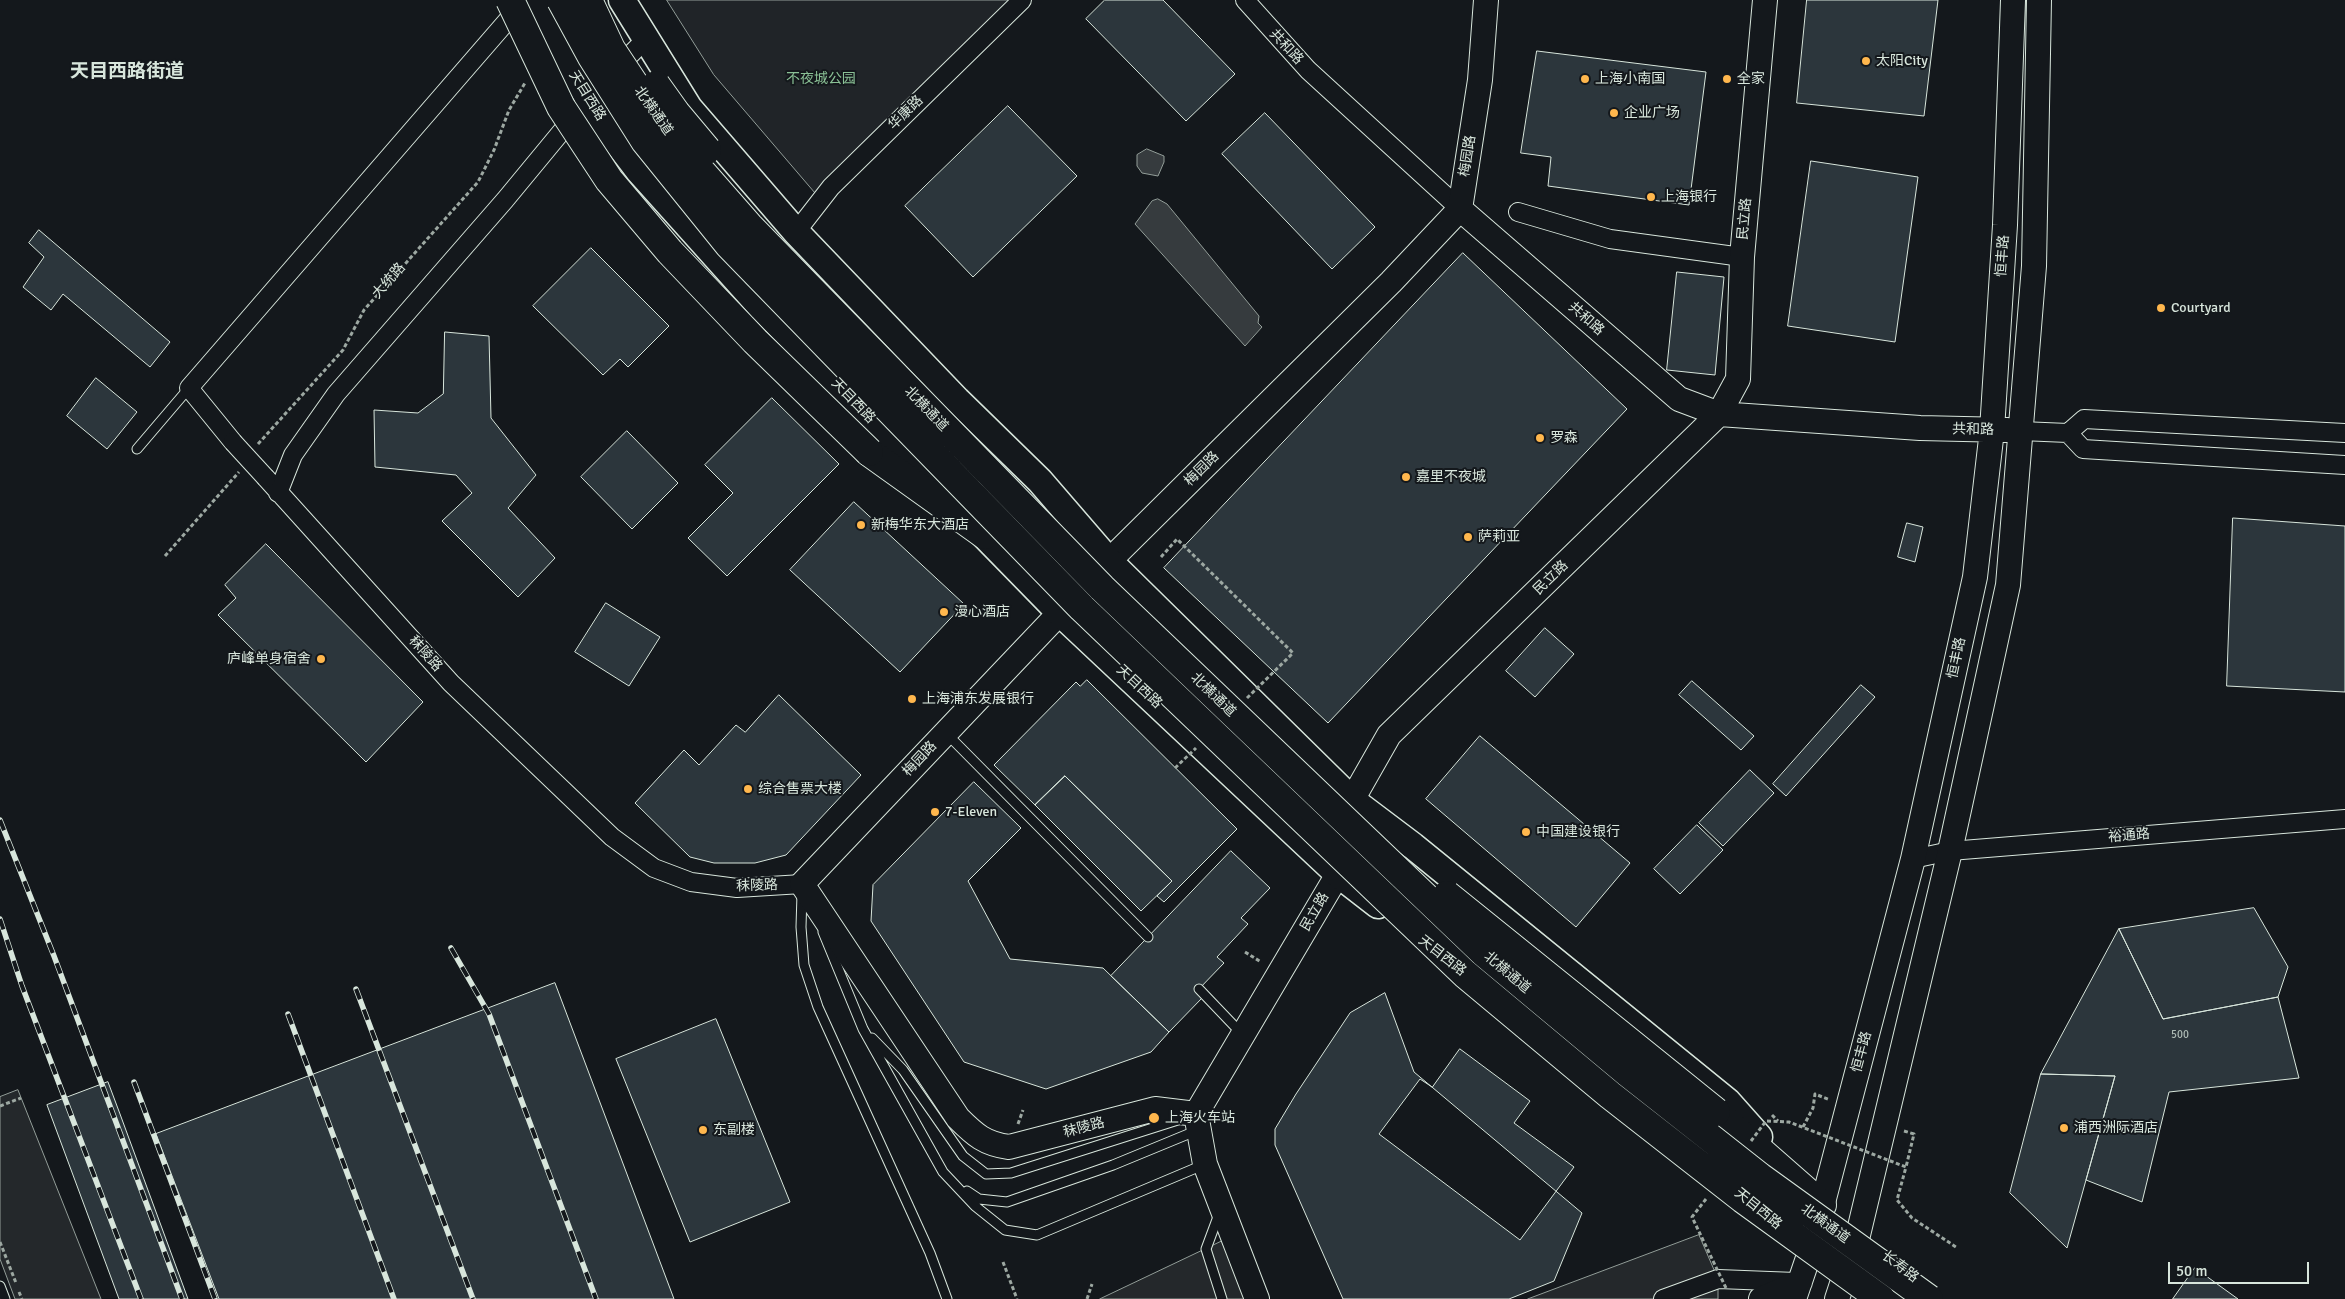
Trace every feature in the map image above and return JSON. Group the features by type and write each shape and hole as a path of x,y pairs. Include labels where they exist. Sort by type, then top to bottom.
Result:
{"highway":[{"path":"510,0 562,107 609,180 676,259 869,452 985,535"},
{"path":"542,0 573,52 645,141"},
{"name":"北横通道","path":"561,0 592,57 645,141 729,245 1076,601 1291,810 1465,974 1610,1096 1743,1199 1881,1299"},
{"name":"北横通道","path":"588,0 611,49 664,129 750,226 1102,588 1483,952 1628,1074 1760,1176 1929,1299"},
{"path":"606,0 634,53 676,113 760,213 818,296"},
{"path":"1260,741 1328,794 1502,941 1716,1112 1822,1205"}],"main road":[{"name":"天目西路","path":"532,0 554,43 588,98 613,137 639,171 776,322 1060,613 1338,874 1772,1218 1810,1252 1840,1290"},
{"path":"622,0 645,40 689,108 796,232 957,400 1040,481 1109,561 1352,800 1379,845 1711,1122 1822,1205 1858,1235"},
{"name":"长寿路","path":"1858,1235 1943,1299"},
{"path":"1840,1290 1868,1299"}],"street":[{"path":"189,388 526,0"},
{"name":"华康路","path":"796,232 830,187 1022,0"},
{"name":"共和路","path":"1245,0 1308,70 1460,210 1679,399 1720,414 1920,428 2021,430"},
{"name":"梅园路","path":"802,884 1109,561 1391,282 1460,210 1480,80 1486,0"},
{"name":"民立路","path":"1198,1122 1243,1035 1338,874 1352,800 1388,735 1720,414 1738,379 1742,257 1765,0"},
{"name":"恒丰路","path":"1797,1290 1810,1252 1913,859 1975,577 1992,430 2005,225 2013,0"},
{"path":"1840,1290 1858,1235 1950,851 2008,585 2034,266 2039,0"},
{"path":"278,493 293,455 336,394 505,200 588,98 645,40"},
{"path":"1518,212 1610,239 1742,257"},
{"name":"秣陵路","path":"189,388 278,493 451,683 612,837 654,868 691,882 737,888 802,884 958,1118 974,1134 993,1145 1010,1148 1155,1109 1198,1122"},
{"path":"2068,433 2084,419 2345,433"},
{"path":"2021,430 2068,433 2083,449 2345,465"},
{"name":"裕通路","path":"1913,859 1950,851 2345,819"},
{"path":"1198,1122 1205,1164 1257,1299"},
{"path":"1663,1299 1718,1279 1797,1290"},
{"path":"1761,1299 1797,1290"}],"lane":[{"path":"137,449 189,388"},
{"path":"945,732 1148,937"},
{"path":"802,884 863,1029 943,1172 975,1206 1005,1230 1037,1235 1205,1164"},
{"path":"802,884 801,927 804,966 818,1007 930,1253 947,1299"},
{"path":"1199,989 1243,1035"},
{"path":"863,1029 903,1070 963,1156 986,1174 1011,1173 1198,1122"},
{"path":"956,1184 979,1199 1007,1202 1113,1165 1198,1122"},
{"path":"1222,1207 1206,1249 1222,1299"},
{"path":"0,1286 5,1299"}],"path":[{"name":"大统路","path":"256,446 342,350 364,310 478,182 494,150 509,110 525,82"},
{"path":"165,556 242,466"},
{"path":"1161,557 1177,539 1293,653"},
{"path":"1803,1127 1813,1108 1815,1094"},
{"path":"0,1106 21,1098"},
{"path":"1906,1167 1914,1134"},
{"path":"0,1242 22,1299"},
{"path":"1004,1262 1017,1299"},
{"path":"1087,1299 1092,1284"}],"green space":[{"name":"不夜城公园","path":"667,0 1024,0 815,193 714,75"}],"shaded area":[{"path":"1147,149 1164,156 1164,162 1158,176 1142,173 1137,166 1137,155"},
{"path":"1158,199 1167,204 1259,316 1258,323 1262,327 1245,346 1135,224 1152,201"},
{"path":"18,1090 101,1299 15,1299 0,1259 0,1097"},
{"path":"1699,1235 1718,1279 1718,1299 1528,1299"},
{"path":"1233,1236 1257,1299 1100,1299"}],"building":[{"path":"1105,0 1163,0 1235,74 1186,121 1086,19"},
{"name":"太阳City","path":"1807,0 1938,0 1924,116 1797,103"},
{"name":"企业广场","path":"1537,51 1706,72 1689,205 1548,186 1551,157 1521,153"},
{"path":"1008,106 1077,176 973,277 905,206"},
{"path":"1265,113 1375,227 1332,269 1222,154"},
{"path":"1811,161 1918,177 1895,342 1788,326"},
{"path":"39,230 170,342 150,367 63,294 51,310 23,287 44,257 29,243"},
{"path":"591,248 669,326 628,367 620,359 603,375 533,306"},
{"name":"嘉里不夜城","path":"1463,253 1627,409 1328,723 1164,568"},
{"path":"1677,272 1724,277 1715,375 1667,370"},
{"path":"445,332 489,336 491,418 536,475 508,508 555,558 518,597 442,521 472,493 456,475 375,467 374,410 418,413 443,394"},
{"path":"96,378 137,412 107,449 67,416"},
{"path":"772,398 839,464 727,576 688,538 733,493 705,465"},
{"path":"627,431 678,483 632,529 581,477"},
{"path":"854,502 964,604 900,672 790,570"},
{"path":"2233,518 2345,526 2345,692 2227,686"},
{"path":"1907,523 1923,527 1915,562 1898,557"},
{"name":"庐峰单身宿舍","path":"266,544 423,702 366,762 218,615 236,598 225,585"},
{"path":"606,603 660,637 629,686 575,652"},
{"path":"1545,628 1574,654 1535,697 1506,671"},
{"path":"1087,680 1237,829 1164,902 1157,896 1172,881 1065,776 1035,805 994,765 1076,682 1080,686"},
{"path":"1692,681 1754,736 1741,750 1679,695"},
{"path":"1861,685 1875,697 1786,796 1773,784"},
{"name":"综合售票大楼","path":"779,695 861,775 786,855 755,863 714,863 690,857 635,803 684,750 699,765 736,725 745,732"},
{"path":"1480,736 1630,863 1576,927 1426,799"},
{"path":"1750,770 1774,793 1723,846 1699,823"},
{"path":"1065,776 1172,881 1141,911 1035,805"},
{"path":"974,782 1021,828 968,881 1010,959 1103,968 1169,1032 1151,1052 1046,1089 964,1062 871,921 873,885"},
{"path":"1697,825 1723,850 1680,894 1654,869"},
{"path":"1231,851 1270,888 1241,918 1248,924 1217,957 1224,963 1197,991 1203,997 1169,1032 1111,976"},
{"path":"2254,908 2288,967 2278,997 2163,1019 2119,929"},
{"path":"2119,929 2163,1019 2278,997 2299,1078 2169,1092 2142,1202 2086,1180 2115,1076 2041,1074"},
{"path":"555,983 674,1299 219,1299 156,1134"},
{"path":"1385,993 1414,1072 1582,1213 1554,1281 1509,1299 1343,1299 1275,1145 1275,1129 1350,1013"},
{"name":"东副楼","path":"716,1019 790,1202 690,1242 616,1059"},
{"path":"1460,1049 1530,1101 1514,1123 1574,1167 1520,1240 1379,1134 1420,1079 1432,1087"},
{"name":"浦西洲际酒店","path":"2041,1074 2115,1076 2067,1248 2010,1193"},
{"path":"108,1082 188,1299 119,1299 47,1105"},
{"path":"2195,1268 2238,1299 2173,1299"}],"railway":[{"path":"0,820 54,956 182,1299"},
{"path":"0,919 22,986 141,1299"},
{"path":"451,948 489,1014 596,1299"},
{"path":"356,989 473,1299"},
{"path":"288,1014 394,1299"},
{"path":"134,1082 215,1299"}],"place":[{"name":"太阳City","path":"1866,61"},
{"name":"上海小南国","path":"1585,79"},
{"name":"全家","path":"1727,79"},
{"name":"企业广场","path":"1614,113"},
{"name":"上海银行","path":"1651,197"},
{"name":"Courtyard","path":"2161,308"},
{"name":"罗森","path":"1540,438"},
{"name":"嘉里不夜城","path":"1406,477"},
{"name":"新梅华东大酒店","path":"861,525"},
{"name":"萨莉亚","path":"1468,537"},
{"name":"漫心酒店","path":"944,612"},
{"name":"庐峰单身宿舍","path":"321,659"},
{"name":"上海浦东发展银行","path":"912,699"},
{"name":"综合售票大楼","path":"748,789"},
{"name":"7-Eleven","path":"935,812"},
{"name":"中国建设银行","path":"1526,832"},
{"name":"上海火车站","path":"1154,1118"},
{"name":"浦西洲际酒店","path":"2064,1128"},
{"name":"东副楼","path":"703,1130"}],"district":[{"name":"天目西路街道","path":"127,72"}]}
